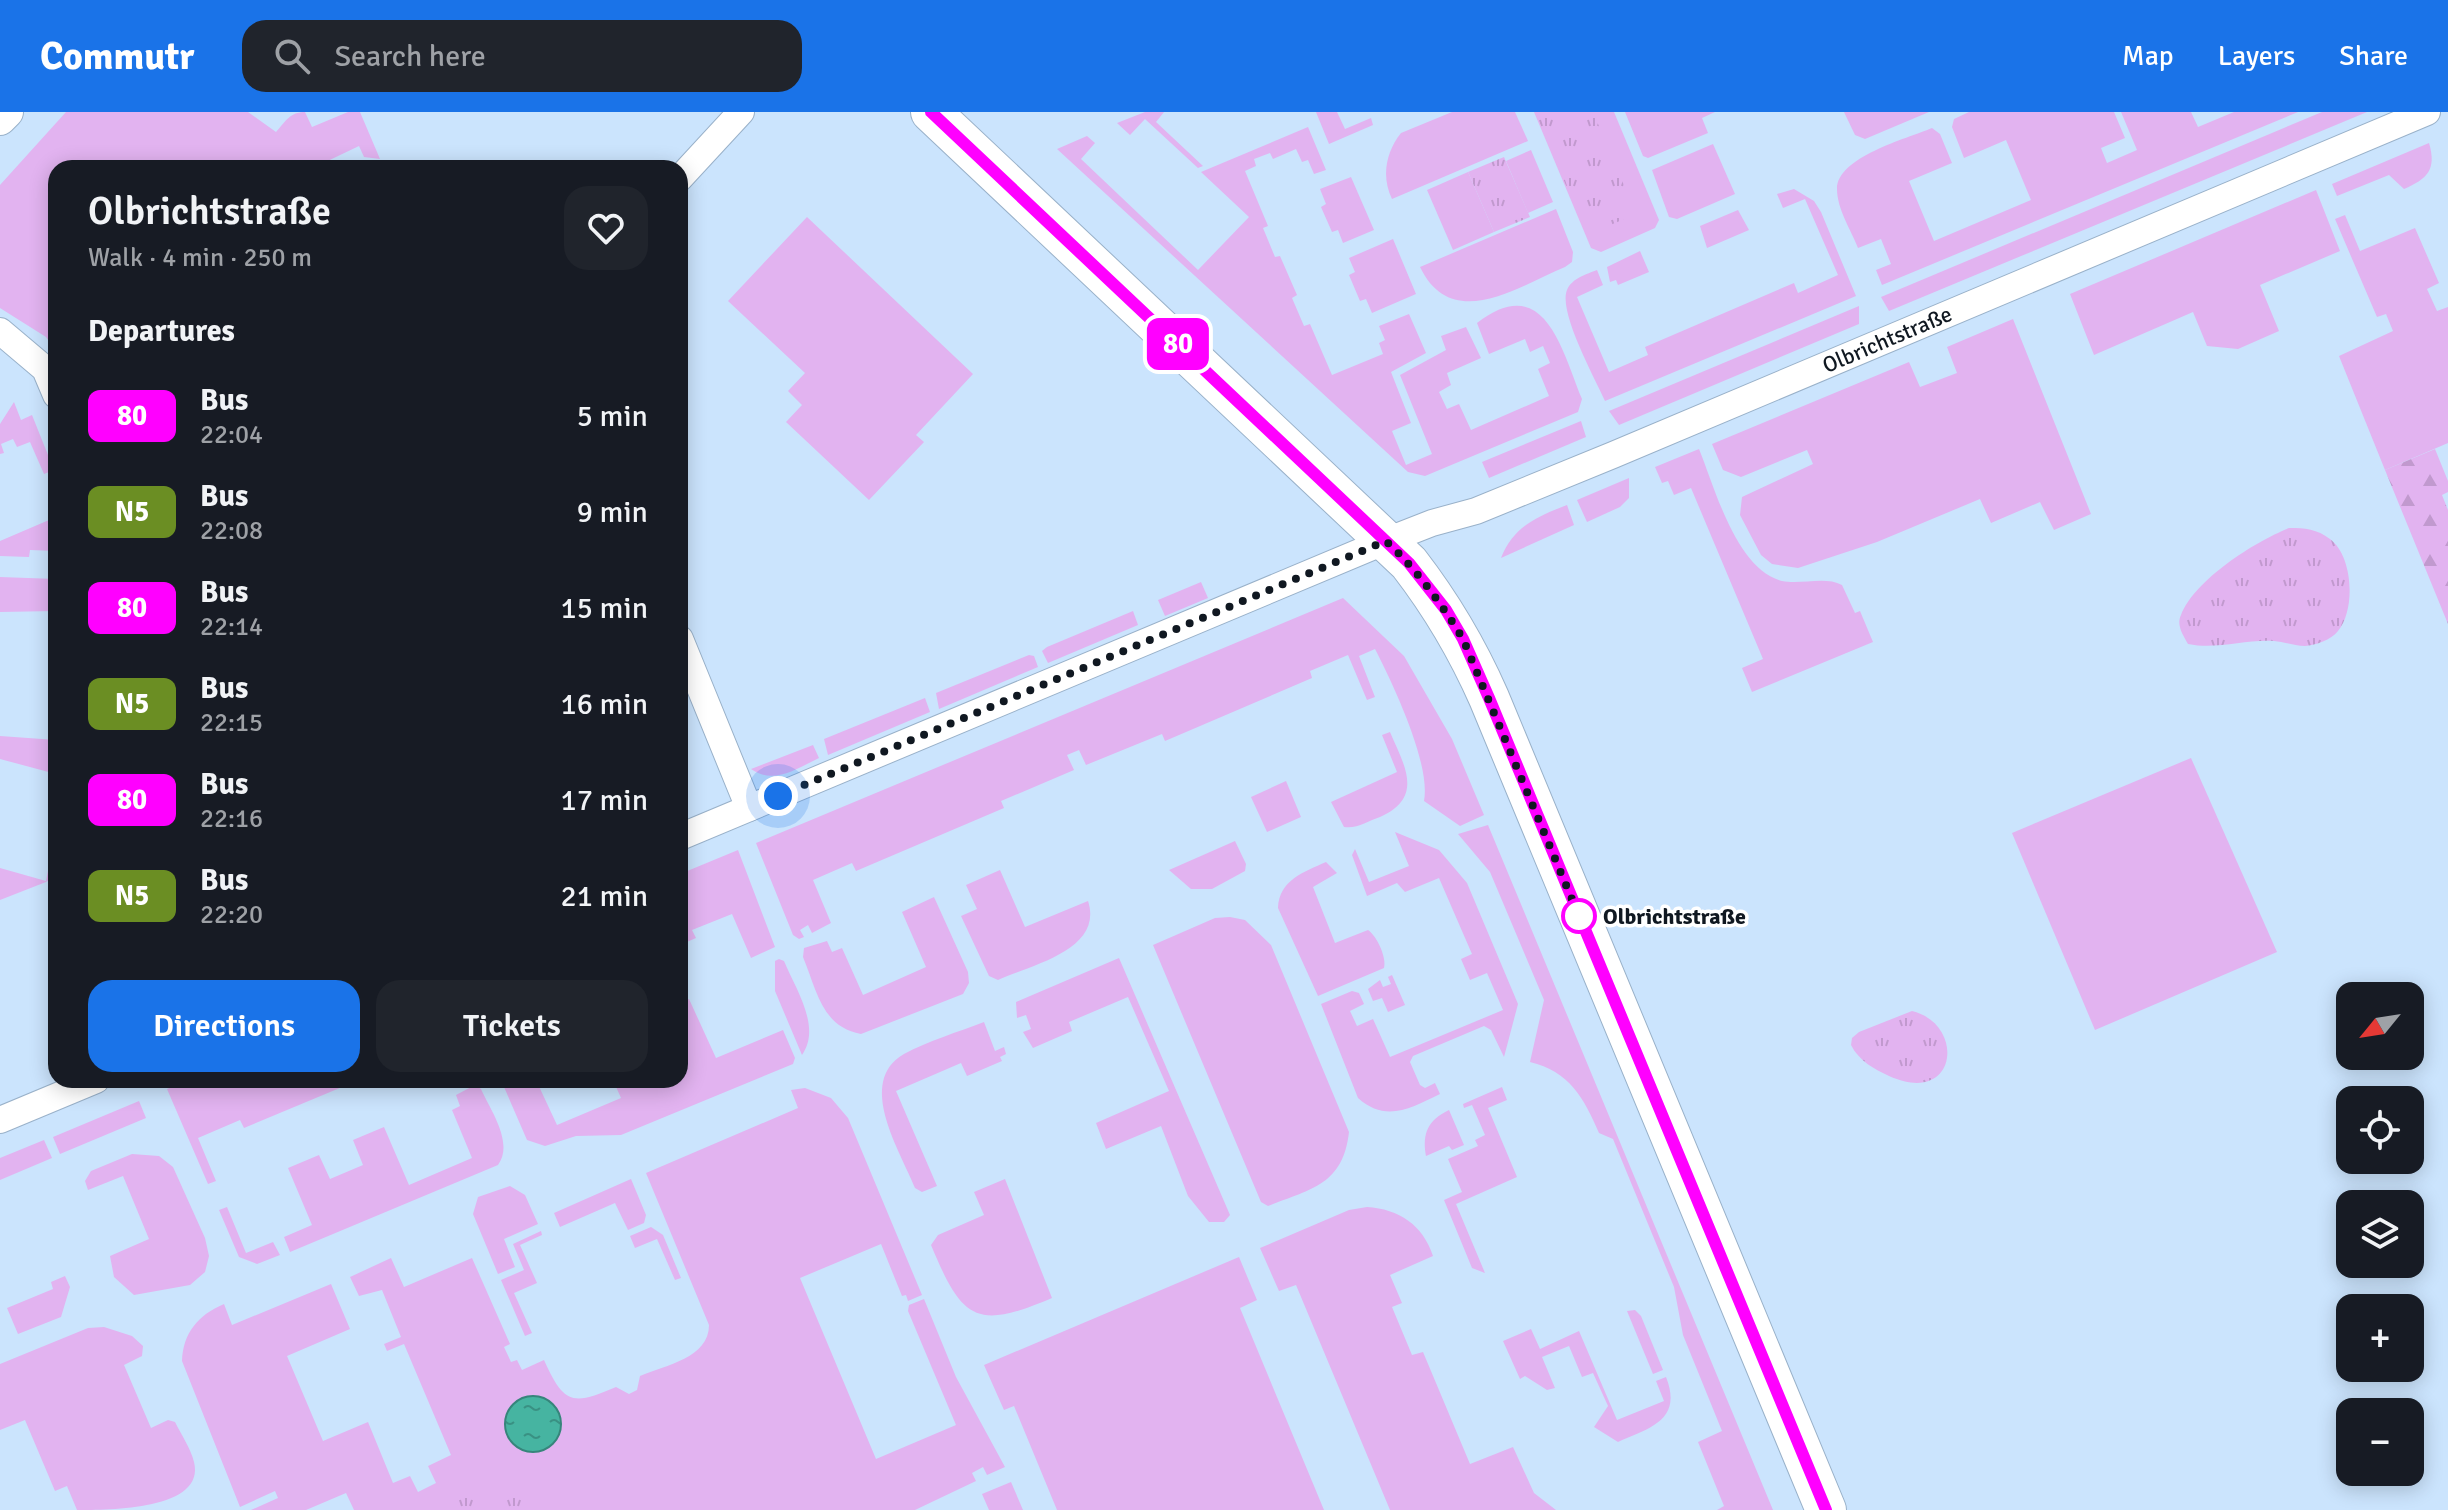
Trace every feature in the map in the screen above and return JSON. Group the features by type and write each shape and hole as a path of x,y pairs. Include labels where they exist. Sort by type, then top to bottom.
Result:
{"main road":[{"path":"931,112 1386,541 1418,575 1463,639 1826,1510"}],"street":[{"path":"0,119 7,112"},
{"path":"688,169 741,112"},
{"name":"Olbrichtstraße","path":"688,834 1386,541 1432,523 1468,514 1613,455 2427,112"},
{"path":"0,331 45,369 48,376"},
{"path":"688,659 749,808"},
{"path":"0,1120 77,1088"}],"green space":[{"path":"66,112 248,112 276,132 289,118 300,112 305,112 312,127 348,112 360,112 380,159 364,157 359,146 330,160 48,160 48,340 0,308 0,185"},
{"path":"1145,112 1164,112 1156,122 1203,166 1198,168 1145,119 1130,135 1117,123"},
{"path":"1316,112 1337,112 1345,129 1371,118 1373,125 1329,144"},
{"path":"1452,112 1515,112 1528,141 1392,199 1386,173 1396,140 1401,133"},
{"path":"1534,112 1614,112 1659,220 1655,228 1601,252 1591,248"},
{"path":"1535,112 1593,112 1636,214 1587,235"},
{"path":"1625,112 1715,112 1702,118 1708,133 1648,158 1643,156"},
{"path":"1844,112 1929,112 1865,139 1855,135"},
{"path":"1969,112 2114,112 2125,138 2101,148 2107,163 2137,150 2121,112 2191,112 2198,127 2234,112 2298,112 1882,285 1876,270 1891,264 1881,239 1858,248 1838,197 1840,178 1860,159 1932,128 1940,134 1952,163 1909,181 1934,241 2031,200 2006,140 1964,158 1952,127 1954,119"},
{"path":"2322,112 2367,112 1889,311 1881,297"},
{"path":"1308,127 1326,170 1314,174 1308,160 1302,162 1296,149 1273,159 1270,153 1254,159 1256,166 1245,171 1268,226 1263,228 1275,257 1280,256 1297,295 1292,298 1304,326 1310,324 1332,375 1383,354 1379,343 1385,340 1379,326 1409,314 1426,353 1391,372 1411,423 1392,431 1406,465 1432,454 1400,375 1446,350 1441,336 1466,327 1481,358 1447,373 1451,385 1439,392 1447,409 1459,404 1471,430 1549,396 1538,369 1550,363 1543,346 1530,352 1525,339 1489,354 1477,323 1500,309 1519,306 1535,311 1548,323 1567,359 1582,399 1578,412 1425,476 1408,472 1057,149 1087,136 1095,143 1081,159 1198,270 1249,217 1201,172"},
{"path":"2429,143 2431,167 2419,181 2404,189 2389,175 2337,196 2332,184"},
{"path":"1713,144 1735,194 1677,219 1669,217 1652,170"},
{"path":"1531,150 1553,202 1528,213 1506,161"},
{"path":"1504,157 1530,217 1494,232 1468,172"},
{"path":"1468,172 1494,232 1453,250 1427,190"},
{"path":"1351,177 1374,230 1343,243 1338,230 1332,232 1321,207 1326,204 1320,189"},
{"path":"1794,189 1814,201 1821,212 1856,296 1605,401 1572,329 1566,300 1572,282 1597,270 1603,285 1577,297 1609,372 1648,355 1645,347 1794,283 1798,293 1838,275 1805,199 1783,208 1777,194"},
{"path":"2316,190 2340,251 2260,285 2279,331 2238,349 2207,346 2193,312 2094,355 2070,294"},
{"path":"1556,209 1573,252 1572,262 1527,285 1486,299 1467,301 1449,298 1433,287 1420,267"},
{"path":"1738,210 1749,230 1707,248 1700,226"},
{"path":"2345,215 2360,251 2415,228 2439,283 2427,289 2437,311 2448,307 2448,443 2385,470 2339,356 2393,331 2386,314 2377,317 2335,219"},
{"path":"807,217 973,374 916,435 924,442 869,500 786,422 802,405 788,391 805,373 728,301"},
{"path":"1393,239 1416,294 1372,313 1366,299 1360,301 1349,275 1355,272 1349,258"},
{"path":"1640,251 1649,272 1618,285 1616,280 1610,282 1607,267"},
{"path":"1859,306 1859,324 1619,425 1609,411"},
{"path":"2013,319 2091,514 2054,530 2040,502 1991,523 1980,499 1877,542 1798,568 1772,564 1761,555 1740,515 1742,497 1813,464 1807,450 1741,477 1723,470 1712,444 1909,362 1920,387 1957,373 1947,347"},
{"path":"14,402 21,420 32,415 48,455 48,472 44,474 30,442 17,447 13,439 1,444 4,453 0,454 0,424"},
{"path":"1581,421 1586,437 1489,478 1482,462"},
{"path":"1699,449 1729,525 1752,561 1782,581 1828,581 1842,585 1855,613 1860,611 1873,642 1752,692 1742,668 1763,659 1691,488 1674,495 1668,481 1662,483 1655,467"},
{"path":"2435,449 2448,481 2448,492 2442,495 2448,510 2448,624 2385,470"},
{"path":"1629,478 1629,498 1620,507 1587,522 1577,500"},
{"path":"1567,505 1574,525 1501,558 1512,538 1527,524"},
{"path":"48,520 48,551 30,550 29,557 0,556 0,541"},
{"path":"2289,528 2311,530 2325,536 2338,547 2343,557 2349,597 2348,610 2338,631 2323,642 2305,646 2263,641 2210,646 2188,644 2179,622 2188,601 2199,588 2244,552"},
{"path":"0,577 48,579 48,611 0,612"},
{"path":"1201,582 1208,598 1165,616 1158,600"},
{"path":"1343,598 1404,656 1452,739 1484,815 1460,826 1424,801 1425,785 1416,746 1375,649 1359,656 1375,697 1367,700 1348,655 1310,671 1312,678 1165,741 1162,734 1086,765 1079,750 1067,755 1074,770 1001,801 1004,808 856,871 852,863 813,880 831,923 812,933 808,925 800,930 804,937 799,939 793,935 756,843"},
{"path":"1133,611 1138,625 1048,663 1042,651 1047,647"},
{"path":"1029,655 1034,656 1038,667 939,709 936,693"},
{"path":"925,698 930,712 828,755 824,739"},
{"path":"1390,732 1405,768 1407,790 1403,800 1380,817 1358,826 1344,827 1331,802 1397,772 1382,735"},
{"path":"0,736 48,739 48,772 0,759"},
{"path":"813,745 819,758 793,771 768,776 751,769"},
{"path":"2191,758 2277,952 2095,1030 2012,833"},
{"path":"1286,781 1301,817 1267,832 1251,797"},
{"path":"1488,825 1773,1510 1717,1510 1724,1506 1698,1442 1722,1431 1683,1335 1674,1287 1613,1139 1599,1133 1581,1098 1565,1079 1544,1066 1530,1062 1544,1000 1490,872 1458,834"},
{"path":"1395,832 1439,850 1467,883 1518,1004 1504,1057 1491,1030 1484,1026 1413,1056 1410,1062 1420,1085 1425,1088 1435,1083 1440,1094 1409,1108 1389,1111 1368,1106 1358,1098 1321,1004 1352,991 1359,993 1364,1004 1350,1011 1357,1026 1373,1019 1390,1057 1503,1010 1487,973 1470,980 1461,959 1472,954 1439,878 1405,892 1397,883 1367,896 1352,855 1355,849 1369,882 1409,866"},
{"path":"1235,841 1246,864 1245,871 1212,889 1191,889 1169,870"},
{"path":"738,850 775,947 751,958 732,914 692,930 696,938 688,942 688,871"},
{"path":"1326,862 1337,873 1313,887 1335,943 1368,930 1375,937 1385,964 1384,968 1318,996 1278,908 1283,890 1294,878"},
{"path":"0,868 46,881 48,871 46,882 0,900"},
{"path":"1000,870 1025,927 1088,901 1090,918 1085,932 1075,944 1045,961 998,980 989,976 961,916 977,909 966,885"},
{"path":"934,897 968,972 969,983 963,994 861,1034 837,1024 817,994 803,957 804,948 827,941 832,952 842,948 863,995 926,967 902,912"},
{"path":"1215,918 1245,920 1271,945 1349,1132 1346,1150 1332,1174 1311,1189 1268,1206 1261,1202 1153,945"},
{"path":"1119,958 1230,1215 1224,1222 1209,1222 1188,1196 1161,1126 1106,1149 1096,1123 1169,1091 1128,997 1069,1022 1072,1031 1033,1048 1023,1032 1031,1029 1026,1015 1017,1018 1016,1002"},
{"path":"775,961 784,961 808,1020 807,1044 802,1055 775,991"},
{"path":"1392,975 1405,1005 1388,1012 1382,998 1373,1001 1368,989 1380,980 1383,987 1391,984 1388,977"},
{"path":"688,999 716,1058 783,1030 795,1058 793,1064 621,1135 576,1136 545,1146 527,1140 504,1088 540,1088 557,1125 621,1098 617,1088 688,1088"},
{"path":"1912,1011 1929,1019 1941,1031 1947,1045 1947,1060 1941,1072 1929,1081 1912,1083 1889,1076 1863,1060 1851,1045 1852,1038 1859,1032"},
{"path":"984,1022 995,1051 1004,1047 1006,1054 1000,1057 1002,1061 967,1076 961,1063 896,1091 937,1186 922,1192 915,1188 892,1137 882,1099 883,1082 890,1066 904,1054"},
{"path":"1502,1087 1507,1100 1488,1108 1517,1177 1456,1204 1485,1273 1472,1268 1444,1200 1462,1192 1448,1159 1478,1146 1475,1140 1485,1135 1472,1105 1464,1108 1463,1104"},
{"path":"340,1088 244,1128 240,1120 198,1138 216,1181 208,1184 167,1089"},
{"path":"469,1088 481,1089 502,1137 504,1147 498,1165 290,1252 284,1237 312,1225 288,1168 319,1155 330,1179 363,1165 353,1140 384,1127 409,1185 472,1158 452,1110 460,1106 456,1095"},
{"path":"805,1088 831,1098 848,1118 922,1295 908,1301 906,1295 902,1296 881,1244 800,1278 876,1459 956,1425 908,1311 909,1305 924,1299 956,1377 1005,1467 987,1475 983,1467 972,1473 976,1481 915,1510 354,1510 346,1493 306,1510 251,1510 278,1498 275,1491 240,1507 182,1361 185,1342 200,1319 224,1304 232,1325 331,1284 350,1329 287,1356 323,1441 368,1422 393,1483 410,1476 418,1492 436,1483 428,1466 451,1455 404,1344 387,1351 384,1344 401,1337 382,1290 359,1296 350,1277 391,1258 404,1287 472,1258 510,1344 504,1347 511,1362 517,1360 522,1370 544,1360 558,1385 571,1397 589,1397 616,1387 629,1394 637,1390 640,1376 694,1353 707,1336 709,1325 646,1173 798,1108 791,1090"},
{"path":"139,1101 146,1118 60,1154 53,1137"},
{"path":"1449,1110 1464,1145 1452,1150 1449,1146 1426,1156 1428,1128"},
{"path":"44,1140 52,1158 0,1180 0,1158"},
{"path":"132,1154 159,1156 173,1167 205,1238 209,1256 205,1272 190,1285 134,1295 114,1277 110,1256 149,1239 123,1176 88,1190 85,1181 91,1171"},
{"path":"631,1179 646,1215 644,1223 628,1230 615,1203 560,1227 554,1213"},
{"path":"1005,1179 1052,1298 1005,1314 988,1315 974,1312 963,1303 952,1289 931,1245 938,1235 984,1215 974,1192"},
{"path":"510,1186 525,1195 538,1224 504,1239 515,1267 498,1274 473,1214 478,1197"},
{"path":"227,1207 246,1253 273,1242 280,1255 257,1264 239,1257 219,1210"},
{"path":"1367,1207 1399,1215 1416,1227 1429,1245 1433,1256 1390,1275 1402,1303 1392,1307 1412,1355 1423,1352 1470,1464 1513,1447 1534,1493 1556,1510 1390,1510 1296,1285 1279,1291 1260,1248 1349,1210"},
{"path":"651,1227 663,1235 681,1278 675,1280 657,1239 635,1248 630,1236"},
{"path":"541,1231 542,1235 520,1245 537,1283 514,1293 532,1333 525,1336 501,1280 524,1270 513,1244"},
{"path":"1239,1257 1257,1300 1240,1308 1324,1510 1057,1510 1014,1406 1004,1410 984,1365"},
{"path":"65,1276 70,1287 61,1317 18,1334 7,1308 53,1289 51,1282"},
{"path":"1635,1310 1641,1316 1663,1370 1653,1374 1627,1311"},
{"path":"104,1327 132,1336 143,1346 142,1356 124,1365 151,1428 168,1420 175,1422 193,1457 194,1478 185,1490 152,1504 77,1510 67,1486 55,1491 25,1420 0,1430 0,1364 88,1328"},
{"path":"1531,1329 1540,1349 1579,1331 1617,1420 1664,1401 1656,1381 1666,1377 1670,1392 1667,1413 1652,1427 1618,1442 1594,1427 1608,1406 1593,1373 1582,1377 1569,1346 1542,1357 1555,1388 1547,1390 1525,1376 1520,1379 1503,1341"},
{"path":"1011,1482 1023,1510 989,1510 982,1494"},
{"path":"470,1485 532,1497 532,1510 438,1510"}],"water":[{"path":"533,1396 553,1404 561,1424 553,1444 533,1452 513,1444 505,1424 513,1404"}],"bus line":[{"name":"80","path":"931,112 1409,563 1446,610 1463,639 1489,698 1826,1510"}],"place":[{"name":"Olbrichtstraße","path":"1579,916"}],"route":[{"path":"778,796 1386,541 1409,563 1446,610 1463,639 1579,916"}]}
